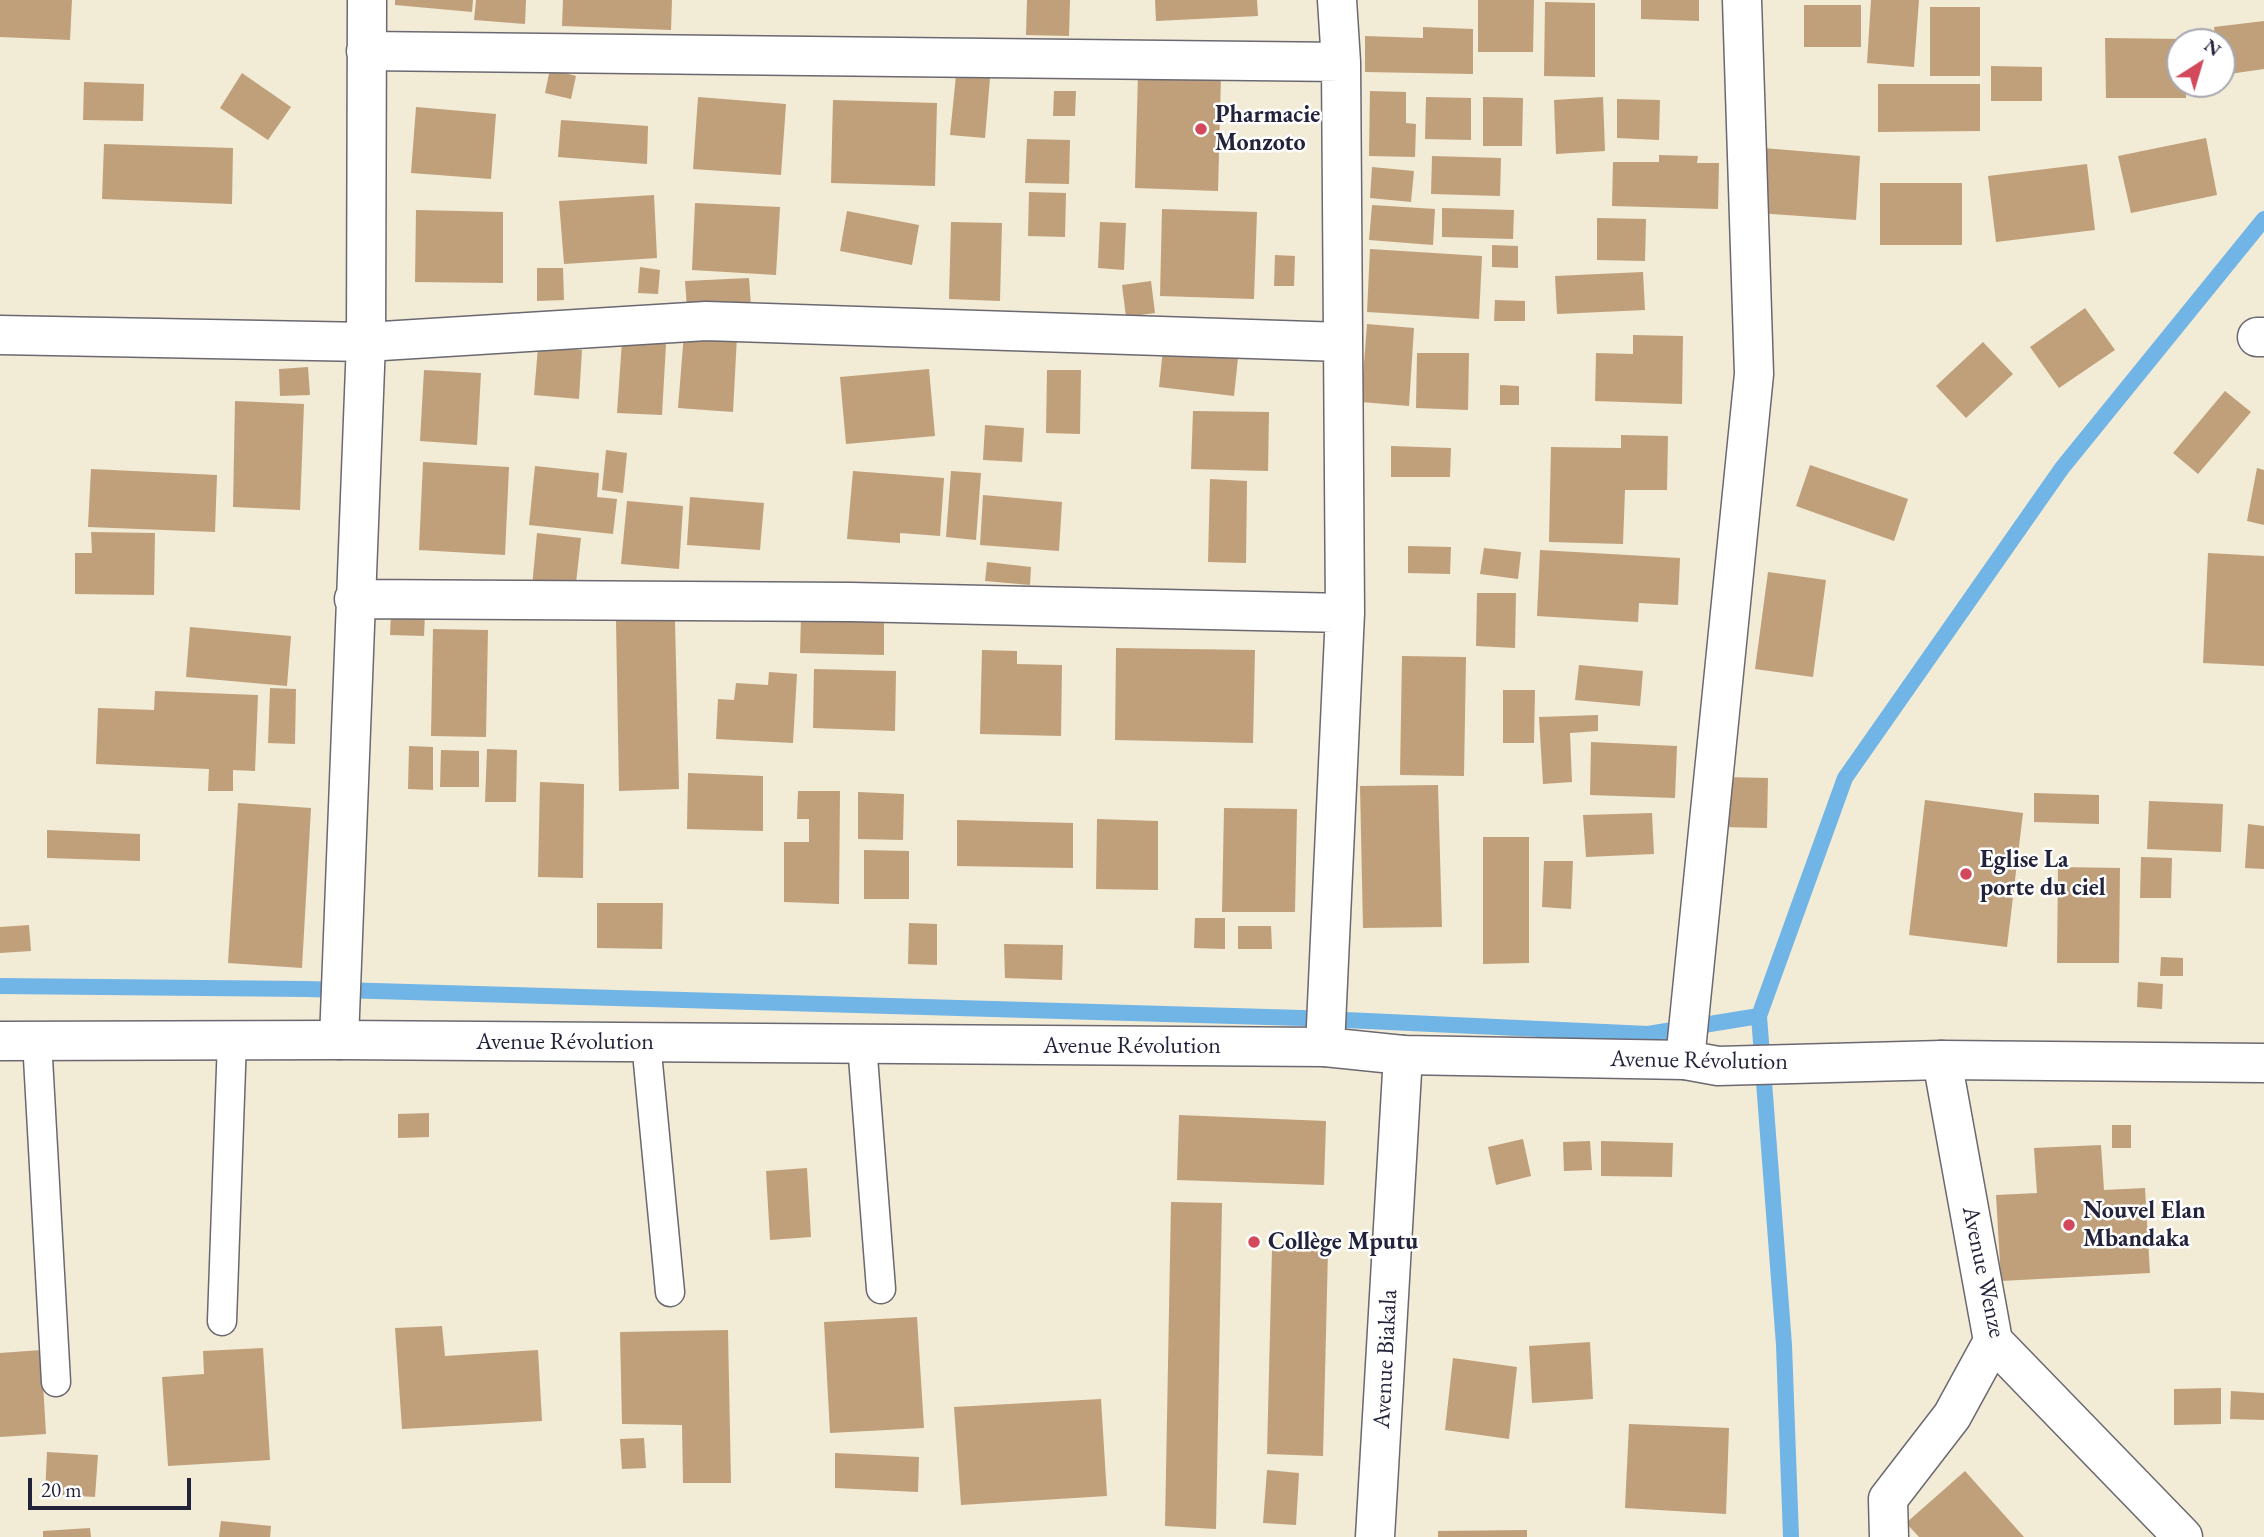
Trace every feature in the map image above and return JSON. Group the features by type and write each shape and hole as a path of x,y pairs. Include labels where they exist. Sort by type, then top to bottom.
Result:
{"street":[{"path":"339,1040 366,342 367,0"},
{"path":"1325,1048 1345,613 1341,62 1337,0"},
{"path":"1701,1063 1754,374 1742,0"},
{"path":"366,51 1341,62"},
{"path":"0,335 366,342 706,321 1342,342"},
{"path":"354,599 864,603 1345,613"},
{"name":"Avenue Révolution","path":"18,1040 1325,1048 1403,1055 1701,1063 1942,1060 2264,1063"},
{"name":"Avenue Biakala","path":"1375,1537 1403,1055"},
{"name":"Avenue Wenze","path":"1942,1060 1993,1341 2183,1537"},
{"path":"1889,1537 1888,1499 1952,1416 1993,1341"}],"lane":[{"path":"18,1040 56,1382"},
{"path":"222,1321 232,1040"},
{"path":"646,1042 670,1292"},
{"path":"862,1044 881,1289"}],"building":[{"path":"0,0 72,0 70,40 0,37"},
{"path":"395,0 473,0 472,12 395,5"},
{"path":"476,0 526,0 525,24 474,20"},
{"path":"563,0 672,0 671,30 562,26"},
{"path":"1027,0 1070,0 1069,36 1026,35"},
{"path":"1155,0 1257,0 1258,16 1156,21"},
{"path":"1478,0 1534,0 1533,52 1478,52"},
{"path":"1641,0 1699,0 1699,21 1641,19"},
{"path":"1871,0 1919,0 1914,67 1867,63"},
{"path":"1545,2 1595,3 1595,77 1544,76"},
{"path":"1804,5 1861,5 1861,47 1804,47"},
{"path":"1930,7 1980,7 1980,76 1930,76"},
{"path":"2264,21 2264,69 2236,73 2236,28 2214,27"},
{"path":"1423,27 1473,29 1473,74 1365,72 1365,36 1423,38"},
{"path":"2105,38 2166,39 2166,98 2106,98"},
{"path":"1991,66 2042,67 2042,101 1991,101"},
{"path":"550,69 576,76 571,99 545,93"},
{"path":"242,73 291,107 268,140 220,108"},
{"path":"1138,74 1221,76 1218,191 1135,188"},
{"path":"956,75 990,78 985,138 950,135"},
{"path":"84,82 144,84 143,121 83,120"},
{"path":"1878,84 1980,84 1980,131 1878,132"},
{"path":"1054,91 1076,91 1075,116 1053,116"},
{"path":"1370,91 1406,92 1406,123 1416,124 1415,157 1369,156"},
{"path":"698,97 786,104 781,175 693,169"},
{"path":"1426,97 1471,98 1471,140 1425,139"},
{"path":"1483,97 1523,98 1522,146 1483,146"},
{"path":"1603,97 1605,151 1556,154 1554,100"},
{"path":"1617,99 1660,100 1659,140 1617,138"},
{"path":"833,100 937,103 935,186 831,183"},
{"path":"416,107 496,114 491,179 411,173"},
{"path":"561,120 648,126 647,164 558,157"},
{"path":"2206,138 2217,195 2131,213 2118,156"},
{"path":"1027,139 1070,140 1069,184 1025,183"},
{"path":"104,144 233,148 232,204 102,199"},
{"path":"1763,148 1860,156 1856,220 1758,213"},
{"path":"1659,155 1698,156 1697,163 1719,163 1718,209 1612,206 1613,162 1659,162"},
{"path":"1432,156 1501,158 1500,196 1431,194"},
{"path":"2087,164 2095,230 1996,242 1988,176"},
{"path":"1372,167 1414,171 1411,202 1370,198"},
{"path":"1880,183 1962,183 1962,245 1880,245"},
{"path":"1029,192 1066,193 1065,237 1028,236"},
{"path":"654,195 657,258 564,264 559,201"},
{"path":"695,203 780,207 776,275 692,270"},
{"path":"1372,205 1435,209 1433,245 1369,240"},
{"path":"1442,208 1514,210 1513,239 1442,237"},
{"path":"1162,209 1257,212 1254,299 1160,296"},
{"path":"416,210 503,212 503,283 415,282"},
{"path":"847,211 919,225 912,265 840,251"},
{"path":"1597,218 1646,219 1645,261 1597,260"},
{"path":"951,222 1002,223 1000,301 949,299"},
{"path":"1100,222 1126,223 1124,270 1098,268"},
{"path":"1492,245 1518,246 1518,268 1492,267"},
{"path":"1370,249 1482,256 1479,319 1367,312"},
{"path":"1275,255 1295,256 1294,286 1274,286"},
{"path":"640,267 660,270 658,294 638,293"},
{"path":"537,268 563,268 564,300 537,301"},
{"path":"1643,272 1645,310 1557,314 1555,276"},
{"path":"749,278 751,306 687,309 685,281"},
{"path":"1151,281 1155,313 1126,317 1122,285"},
{"path":"1495,300 1525,301 1525,321 1494,321"},
{"path":"2085,308 2115,350 2059,388 2030,347"},
{"path":"1367,324 1414,328 1409,406 1361,402"},
{"path":"684,333 737,336 733,412 678,408"},
{"path":"1633,335 1683,336 1682,404 1595,401 1596,353 1633,354"},
{"path":"622,341 666,344 662,415 617,413"},
{"path":"1983,342 2013,374 1966,418 1936,386"},
{"path":"538,347 582,350 579,399 534,395"},
{"path":"1163,349 1238,358 1234,396 1159,387"},
{"path":"1417,353 1469,353 1468,410 1416,408"},
{"path":"308,367 310,395 280,396 279,369"},
{"path":"929,369 935,436 846,444 840,377"},
{"path":"424,370 481,373 477,445 420,441"},
{"path":"1047,370 1081,370 1080,434 1046,433"},
{"path":"1500,385 1519,386 1519,405 1500,405"},
{"path":"2225,391 2251,412 2198,474 2173,453"},
{"path":"235,401 304,404 300,510 233,507"},
{"path":"1193,411 1269,412 1268,471 1191,469"},
{"path":"985,425 1024,428 1022,462 983,460"},
{"path":"1621,435 1668,436 1667,490 1625,490 1623,544 1549,542 1551,447 1621,448"},
{"path":"1391,446 1451,448 1450,477 1391,477"},
{"path":"606,450 627,453 623,493 602,490"},
{"path":"423,462 509,467 505,555 419,550"},
{"path":"1810,465 1908,499 1894,541 1796,506"},
{"path":"535,466 599,473 597,497 617,499 613,534 529,525"},
{"path":"2257,468 2264,470 2264,525 2247,521"},
{"path":"91,469 217,475 215,532 88,527"},
{"path":"853,471 944,478 940,536 900,533 900,543 847,539"},
{"path":"951,471 981,473 976,540 946,537"},
{"path":"1210,479 1247,481 1246,563 1208,562"},
{"path":"983,495 1062,502 1059,551 980,545"},
{"path":"690,497 764,503 760,550 687,545"},
{"path":"627,501 683,506 679,569 621,564"},
{"path":"91,532 155,533 154,595 75,594 75,553 92,553"},
{"path":"537,533 581,538 575,592 532,587"},
{"path":"1408,546 1451,547 1450,574 1408,573"},
{"path":"1484,548 1521,552 1518,579 1480,574"},
{"path":"1540,550 1680,558 1678,605 1639,603 1638,622 1537,616"},
{"path":"2208,553 2264,556 2264,666 2203,663"},
{"path":"987,562 1031,567 1030,585 985,581"},
{"path":"1768,572 1826,580 1813,677 1755,669"},
{"path":"1477,593 1516,593 1515,648 1476,646"},
{"path":"391,613 425,614 424,636 390,635"},
{"path":"801,618 884,620 884,655 800,653"},
{"path":"616,621 675,621 679,789 619,791"},
{"path":"190,627 291,636 287,686 186,677"},
{"path":"433,629 488,630 486,737 431,736"},
{"path":"1116,648 1255,650 1253,743 1115,740"},
{"path":"982,650 1017,651 1017,664 1062,665 1061,736 980,734"},
{"path":"1402,656 1466,657 1464,776 1400,775"},
{"path":"1579,665 1643,671 1640,706 1575,700"},
{"path":"814,669 896,671 895,731 813,728"},
{"path":"769,672 797,674 793,743 716,739 718,699 734,700 736,683 768,685"},
{"path":"270,688 296,689 295,744 268,743"},
{"path":"1503,690 1535,690 1534,743 1503,743"},
{"path":"155,691 258,695 255,771 233,770 233,791 208,791 209,769 96,764 98,708 154,710"},
{"path":"1598,715 1598,731 1570,733 1572,782 1543,784 1539,717"},
{"path":"1591,742 1677,746 1675,798 1590,795"},
{"path":"409,746 433,747 433,790 408,789"},
{"path":"487,749 517,750 516,802 485,802"},
{"path":"441,750 479,751 479,787 440,787"},
{"path":"688,773 763,776 763,831 687,829"},
{"path":"1724,777 1768,778 1767,828 1723,827"},
{"path":"540,782 584,784 583,878 538,877"},
{"path":"1438,785 1442,927 1363,928 1360,786"},
{"path":"798,791 840,791 839,904 784,902 784,842 809,842 809,819 797,819"},
{"path":"858,792 904,794 903,840 858,839"},
{"path":"2034,793 2099,795 2099,824 2034,822"},
{"name":"Eglise La porte du ciel","path":"1925,800 2023,813 2007,947 1909,935"},
{"path":"2149,801 2223,804 2221,852 2147,849"},
{"path":"238,803 311,808 302,968 228,963"},
{"path":"1224,808 1297,809 1295,912 1222,912"},
{"path":"1652,813 1654,854 1586,857 1583,815"},
{"path":"1097,819 1158,821 1158,890 1096,889"},
{"path":"957,820 1073,823 1073,868 957,866"},
{"path":"2248,824 2264,826 2264,869 2245,868"},
{"path":"47,830 140,834 140,861 47,858"},
{"path":"1483,837 1529,837 1529,963 1483,964"},
{"path":"864,850 909,851 909,899 864,899"},
{"path":"2141,857 2172,858 2171,898 2140,898"},
{"path":"1544,861 1573,861 1571,909 1542,907"},
{"path":"2058,867 2120,868 2119,963 2057,963"},
{"path":"597,903 663,903 662,949 597,948"},
{"path":"1195,918 1225,918 1225,949 1194,948"},
{"path":"909,923 937,924 937,965 908,964"},
{"path":"29,925 31,951 0,953 0,927"},
{"path":"1238,926 1271,926 1272,949 1238,949"},
{"path":"1004,944 1063,945 1062,980 1005,978"},
{"path":"2161,957 2183,958 2183,976 2160,976"},
{"path":"2138,982 2163,984 2162,1009 2137,1007"},
{"path":"429,1113 429,1137 398,1138 398,1114"},
{"path":"1179,1115 1326,1121 1324,1185 1177,1180"},
{"path":"2112,1125 2131,1125 2131,1148 2112,1148"},
{"path":"1523,1139 1531,1176 1496,1185 1488,1147"},
{"path":"1590,1141 1592,1170 1564,1171 1563,1142"},
{"path":"1601,1141 1673,1143 1672,1177 1601,1176"},
{"path":"2101,1145 2104,1190 2145,1188 2150,1273 2001,1281 1996,1195 2037,1193 2034,1148"},
{"path":"807,1168 811,1237 770,1240 766,1171"},
{"path":"1171,1202 1222,1203 1216,1529 1165,1526"},
{"path":"1272,1249 1328,1250 1323,1456 1267,1454"},
{"path":"917,1317 924,1428 830,1433 824,1322"},
{"path":"442,1326 445,1356 538,1350 542,1421 402,1429 395,1328"},
{"path":"728,1330 731,1483 683,1483 682,1425 622,1424 620,1332"},
{"path":"1590,1342 1593,1399 1532,1403 1529,1346"},
{"path":"263,1348 270,1460 168,1466 162,1377 204,1374 203,1351"},
{"path":"41,1350 46,1434 0,1437 0,1353"},
{"path":"1453,1358 1517,1367 1509,1439 1445,1430"},
{"path":"2221,1388 2221,1424 2174,1425 2174,1389"},
{"path":"2231,1391 2264,1393 2264,1420 2230,1419"},
{"path":"1101,1399 1107,1496 961,1505 954,1407"},
{"path":"1629,1424 1729,1428 1726,1514 1625,1508"},
{"path":"644,1438 646,1468 622,1469 620,1439"},
{"path":"47,1452 98,1455 95,1497 45,1494"},
{"path":"835,1453 919,1457 918,1492 835,1488"},
{"path":"1267,1470 1299,1473 1296,1525 1263,1523"},
{"path":"1965,1471 2024,1537 1919,1537 1906,1523"},
{"path":"221,1521 271,1526 270,1537 219,1537"},
{"path":"90,1528 91,1537 43,1537 43,1531"},
{"path":"1527,1530 1527,1537 1438,1537 1438,1531"}],"waterway":[{"path":"1791,1537 1784,1345 1759,1016 1845,778 2062,468 2264,219"},
{"path":"0,986 306,989 1302,1018 1648,1034 1759,1016"}],"place":[{"name":"Pharmacie Monzoto","path":"1201,129"},
{"name":"Eglise La porte du ciel","path":"1966,874"},
{"name":"Nouvel Elan Mbandaka","path":"2069,1225"},
{"name":"Collège Mputu","path":"1254,1242"}]}
